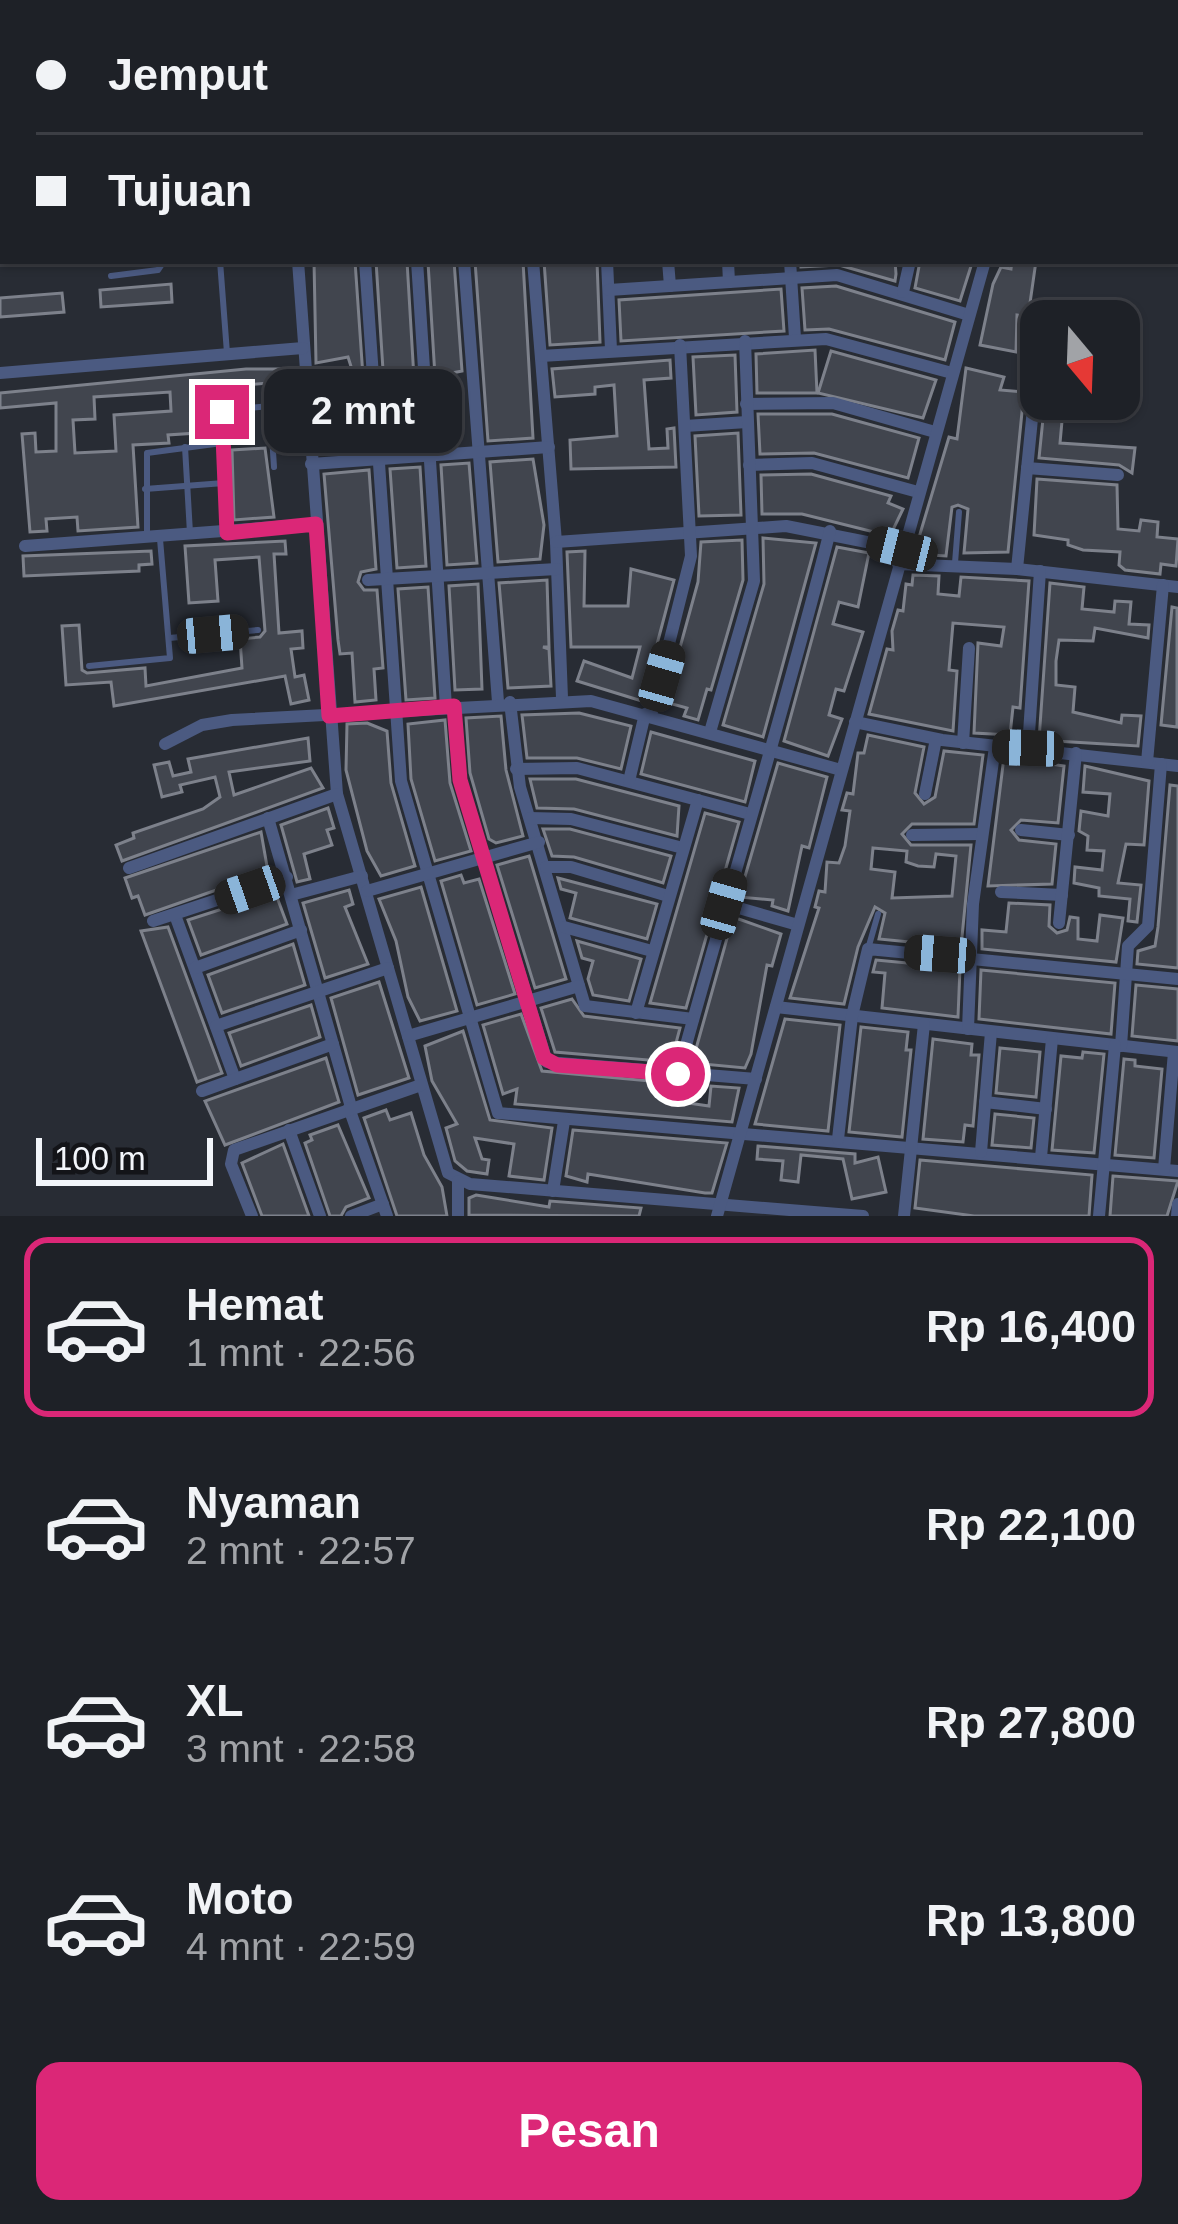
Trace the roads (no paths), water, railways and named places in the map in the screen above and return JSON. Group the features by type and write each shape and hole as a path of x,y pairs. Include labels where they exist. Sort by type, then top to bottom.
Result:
{"street":[{"path":"298,264 337,794 445,1167 458,1181 719,1209 863,1216"},
{"path":"365,264 401,781 498,1113 1171,1170 1176,1052 776,1007"},
{"path":"417,264 437,576 460,780 525,1003 547,1062 756,1079"},
{"path":"464,264 488,572 505,702 516,770 579,986 587,1009 693,1019"},
{"path":"533,264 556,542 562,698"},
{"path":"607,264 611,350"},
{"path":"668,264 670,286"},
{"path":"728,264 729,282"},
{"path":"790,264 794,338"},
{"path":"903,292 909,264"},
{"path":"719,1209 984,264"},
{"path":"609,290 791,278 839,268 968,315"},
{"path":"541,356 794,338 848,343 952,373"},
{"path":"710,732 752,593 754,527 745,341"},
{"path":"629,781 685,598 692,532 680,344"},
{"path":"0,373 303,348"},
{"path":"746,404 833,403 935,432"},
{"path":"1017,568 1032,420"},
{"path":"685,426 747,422"},
{"path":"311,464 549,447"},
{"path":"749,465 812,463 918,492"},
{"path":"1027,468 1118,475"},
{"path":"25,546 316,524"},
{"path":"556,542 754,527 830,531 900,557 955,567 1017,568 1171,586 1154,763 1148,926 1129,944 1100,1216"},
{"path":"678,1074 768,748 792,681 830,531"},
{"path":"368,580 557,569"},
{"path":"1028,748 1040,571"},
{"path":"963,742 969,648"},
{"path":"165,744 217,722 562,698 648,715 842,770"},
{"path":"855,722 936,739 1178,766"},
{"path":"925,794 936,739"},
{"path":"968,1029 975,957 973,904 995,746"},
{"path":"1059,923 1076,753"},
{"path":"516,770 577,768 750,814"},
{"path":"129,868 337,794"},
{"path":"636,1013 698,800"},
{"path":"268,818 350,1107 385,1210 351,1216"},
{"path":"530,818 571,819 683,848"},
{"path":"1021,830 1069,835"},
{"path":"912,835 982,834"},
{"path":"367,891 538,842"},
{"path":"546,867 571,867 668,896"},
{"path":"291,895 362,876"},
{"path":"152,921 287,878"},
{"path":"1001,892 1062,895"},
{"path":"724,904 798,925"},
{"path":"175,915 235,1079"},
{"path":"564,927 652,951"},
{"path":"195,968 301,930"},
{"path":"838,1139 851,1016 868,949 1178,979"},
{"path":"216,1025 388,968"},
{"path":"408,1036 579,986"},
{"path":"904,1216 924,1024"},
{"path":"981,1152 992,1032"},
{"path":"1041,1157 1052,1039"},
{"path":"202,1091 334,1044"},
{"path":"252,1216 231,1153 421,1085"},
{"path":"985,1102 1046,1109"},
{"path":"553,1191 564,1121"},
{"path":"289,1130 320,1216"},
{"path":"458,1181 458,1216"},
{"path":"1177,1216 1178,1204"}],"lane":[{"path":"111,276 158,270 162,264"},
{"path":"220,264 227,354"},
{"path":"227,533 224,410 267,405 274,467"},
{"path":"89,667 166,661 169,638 146,489 147,453 222,443"},
{"path":"185,447 190,536"},
{"path":"146,489 224,483"},
{"path":"955,567 959,512"},
{"path":"169,638 258,630"},
{"path":"868,949 878,914"}]}
